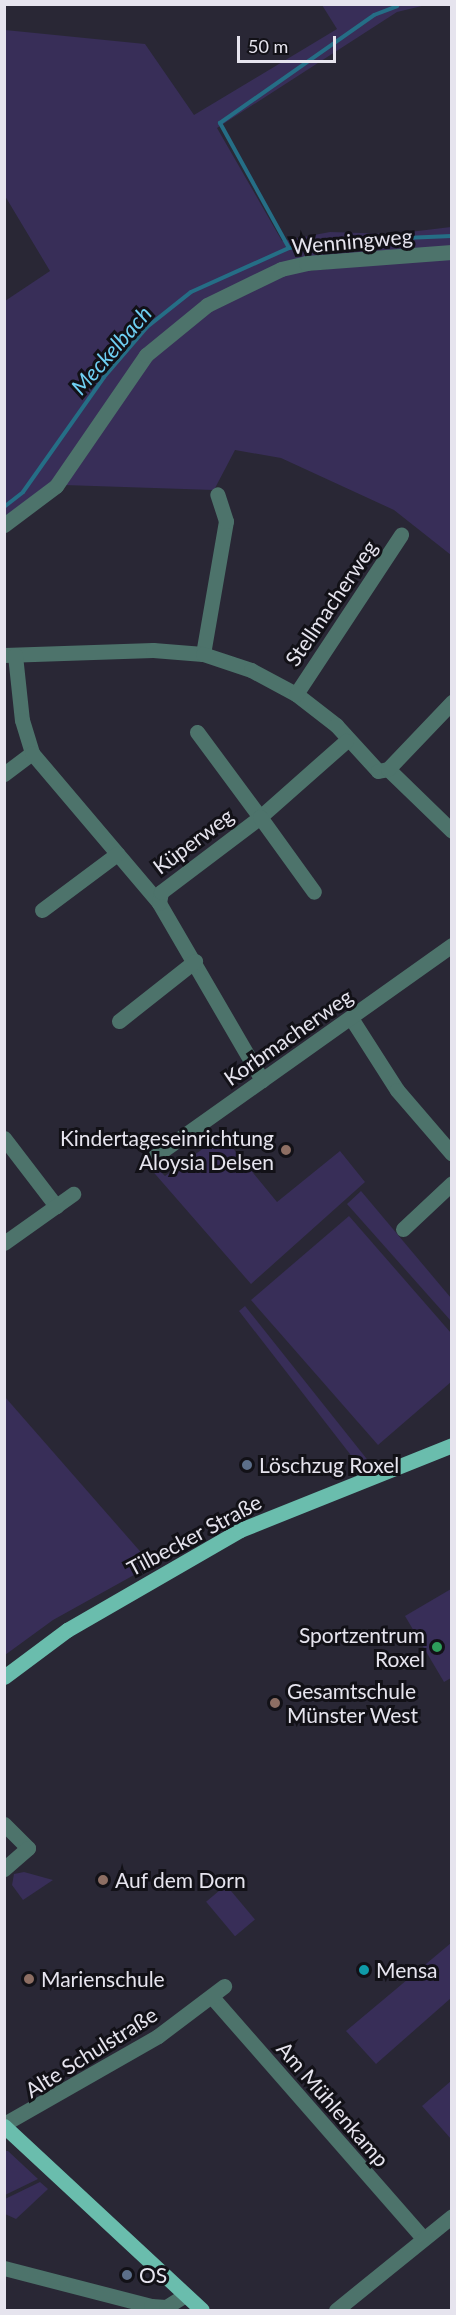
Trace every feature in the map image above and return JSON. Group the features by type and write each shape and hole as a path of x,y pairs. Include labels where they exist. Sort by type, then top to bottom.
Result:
{"main road":[{"name":"Tilbecker Straße","path":"4,1677 75,1625 240,1530 452,1445"},
{"path":"4,2125 202,2310"}],"street":[{"name":"Wenningweg","path":"4,525 56,486 146,355 207,305 260,278 306,262 452,252"},
{"path":"203,654 226,521 217,494"},
{"name":"Stellmacherweg","path":"296,694 401,536"},
{"name":"Stellmacherweg","path":"32,753 22,720 10,655 103,648 203,654 296,694 336,725 346,741 378,771 388,769 452,831"},
{"path":"388,769 452,702"},
{"name":"Küperweg","path":"197,732 314,892"},
{"name":"Küperweg","path":"159,903 161,892 260,817 346,741"},
{"path":"4,774 32,753 159,903 195,961 262,1080"},
{"path":"42,910 117,854"},
{"name":"Korbmacherweg","path":"148,1161 452,945"},
{"path":"119,1021 195,961"},
{"path":"351,1018 397,1090 452,1154"},
{"path":"4,1138 56,1206"},
{"path":"403,1228 452,1183"},
{"path":"4,1244 73,1194"},
{"path":"4,1824 28,1848 4,1869"},
{"name":"Alte Schulstraße","path":"4,2125 158,2036 224,1986"},
{"name":"Am Mühlenkamp","path":"212,1997 422,2237"},
{"path":"336,2310 422,2237 452,2216"},
{"path":"4,2268 151,2306 166,2307 185,2295"}],"shaded area":[{"path":"322,5 426,5 397,12 217,128 282,241 330,232 393,234 451,227 451,248 338,255 205,300 143,351 50,484 5,518 5,301 50,271 5,196 5,30 145,44 194,115 337,29"},
{"path":"451,258 451,555 394,510 281,458 235,450 214,490 64,485 139,371 210,309 283,273"},
{"path":"222,1135 277,1202 340,1151 365,1182 251,1284 149,1167 153,1164 165,1176"},
{"path":"361,1191 451,1298 451,1321 347,1204"},
{"path":"349,1216 451,1333 451,1382 378,1445 251,1300"},
{"path":"245,1306 370,1463 360,1467 239,1311"},
{"path":"5,1397 152,1565 53,1620 5,1655"},
{"name":"Sportzentrum Roxel","path":"451,1589 451,1678 444,1682 405,1616"},
{"path":"24,1872 53,1880 23,1900 12,1885 14,1874"},
{"path":"226,1885 255,1919 235,1936 206,1902"},
{"path":"451,1943 451,1998 376,2064 346,2031"},
{"path":"451,2081 451,2139 422,2106"},
{"path":"5,2151 8,2151 38,2179 5,2195"},
{"path":"40,2182 48,2189 16,2219 5,2214 5,2199"}],"waterway":[{"path":"289,248 220,123 374,15 397,6"},
{"name":"Meckelbach","path":"4,507 23,492 104,377 147,327 191,292 289,248 332,241 452,236"}],"place":[{"name":"Kindertageseinrichtung Aloysia Delsen","path":"286,1150"},
{"name":"Löschzug Roxel","path":"247,1465"},
{"name":"Sportzentrum Roxel","path":"437,1647"},
{"name":"Gesamtschule Münster West","path":"275,1703"},
{"name":"Auf dem Dorn","path":"103,1880"},
{"name":"Mensa","path":"364,1970"},
{"name":"Marienschule","path":"29,1979"},
{"name":"OS","path":"127,2275"}]}
